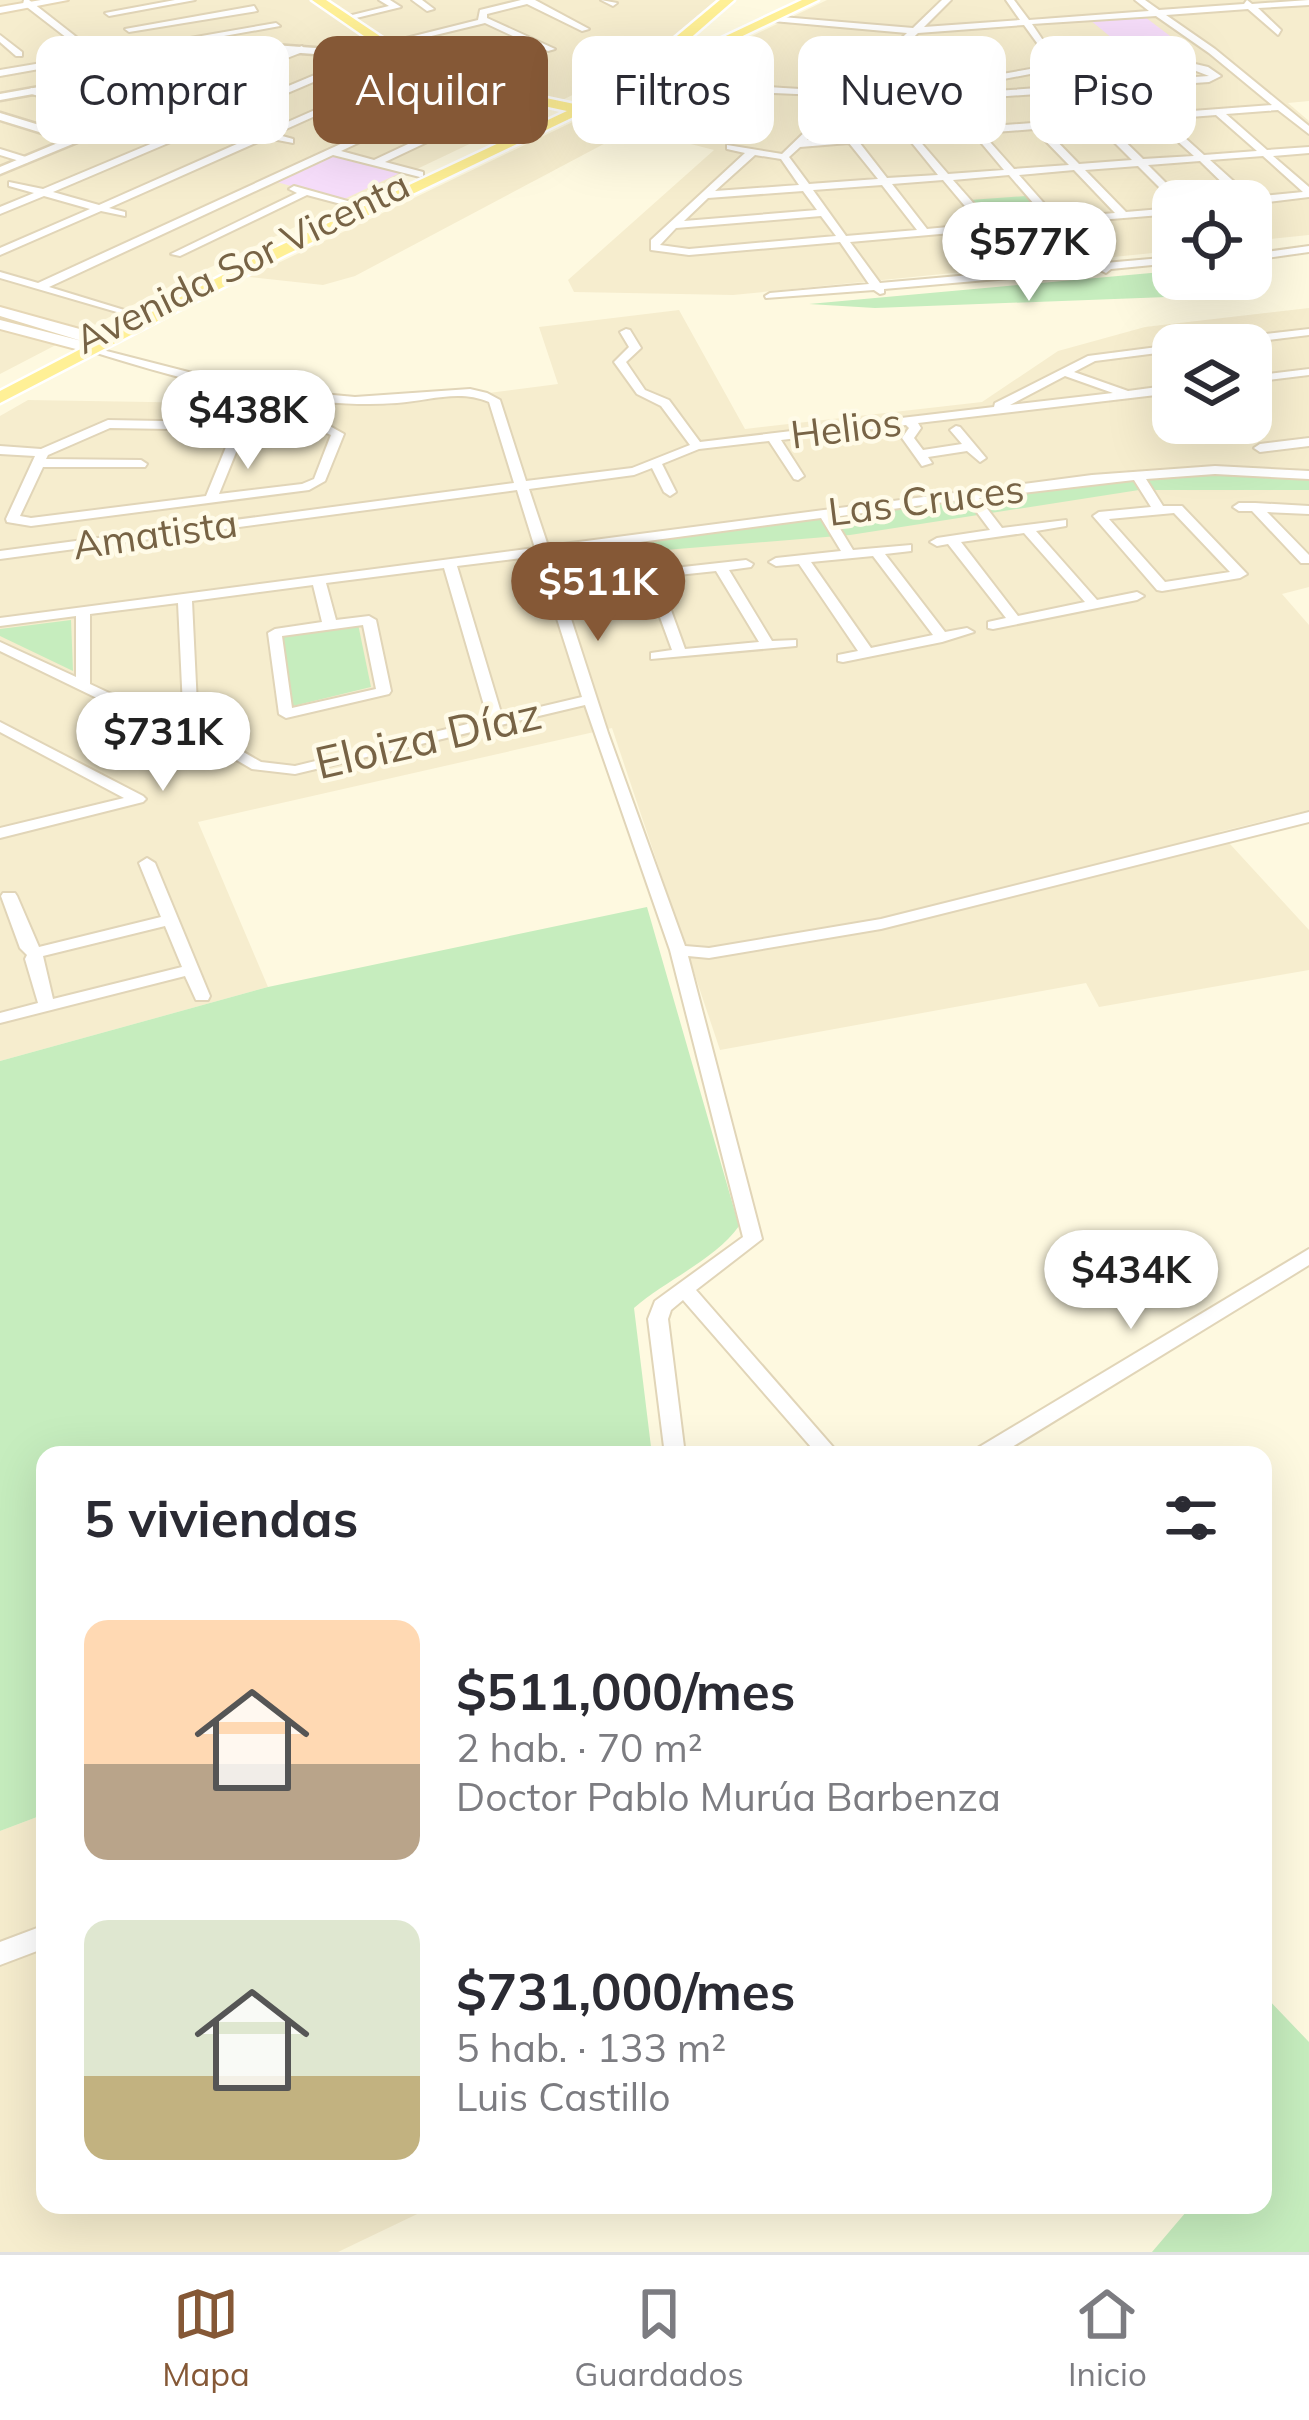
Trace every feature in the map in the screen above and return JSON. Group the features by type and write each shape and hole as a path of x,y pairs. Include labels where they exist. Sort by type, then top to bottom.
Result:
{"main road":[{"path":"0,8 62,0"},
{"path":"318,0 369,36"},
{"name":"Avenida Sor Vicenta","path":"685,36 728,0"},
{"path":"733,36 812,0"},
{"path":"548,103 570,108"},
{"name":"Avenida Sor Vicenta","path":"548,117 570,108"},
{"name":"Avenida Sor Vicenta","path":"0,385 570,108"},
{"name":"Avenida Sor Vicenta","path":"0,398 130,315 363,207 483,144"},
{"path":"4,319 84,343"}],"street":[{"path":"139,36 106,11 190,0"},
{"path":"224,36 280,28 242,0"},
{"path":"383,0 397,7"},
{"path":"490,0 505,6"},
{"path":"522,36 480,14 529,0 585,29"},
{"path":"909,36 947,0"},
{"path":"1010,0 1035,36"},
{"path":"1139,0 1309,130"},
{"path":"344,18 418,1 430,9"},
{"path":"31,2 72,36"},
{"path":"773,18 916,29 1309,2"},
{"path":"1246,3 1278,32"},
{"path":"129,29 254,9"},
{"path":"419,36 485,20"},
{"path":"0,38 16,51 0,51"},
{"path":"289,52 306,45"},
{"path":"289,47 313,47"},
{"path":"0,73 36,67"},
{"path":"1182,68 1207,68 1216,76 1096,86 1182,68"},
{"path":"0,97 36,90"},
{"path":"31,91 36,92"},
{"path":"1196,113 1282,107"},
{"path":"1216,111 1309,193"},
{"path":"0,116 36,128"},
{"path":"784,157 796,143"},
{"path":"0,171 65,144"},
{"path":"0,212 158,144"},
{"path":"0,253 245,144"},
{"path":"39,287 350,144"},
{"path":"375,163 415,144"},
{"path":"855,144 926,234"},
{"path":"918,144 990,229"},
{"path":"986,144 1106,271"},
{"path":"1054,144 1125,217"},
{"path":"1120,144 1157,180"},
{"path":"1188,144 1227,180"},
{"path":"730,147 784,157 879,288"},
{"path":"706,195 1309,150"},
{"path":"0,152 26,160"},
{"path":"332,152 420,174"},
{"path":"753,152 673,225 655,248 671,253 1152,214"},
{"path":"267,182 363,207"},
{"path":"13,184 121,214"},
{"path":"176,254 306,192"},
{"path":"1272,198 1309,193"},
{"path":"673,225 822,213"},
{"path":"174,225 214,236"},
{"path":"1272,250 1309,246"},
{"path":"770,296 1152,266"},
{"path":"0,275 130,315"},
{"path":"794,300 879,288"},
{"path":"626,332 635,348 620,362 641,392 665,403 697,446"},
{"path":"1272,336 1309,332"},
{"path":"84,343 284,398 394,400 473,392 494,400 678,950 753,1239 662,1306 658,1319 674,1446"},
{"path":"989,411 1092,358 1152,351"},
{"path":"1272,376 1309,371"},
{"path":"1063,372 1127,394"},
{"name":"Helios","path":"523,484 656,464 697,446 1152,391"},
{"path":"910,421 915,428 908,439 922,459 975,453 956,430"},
{"path":"108,424 241,426 326,428 338,434 319,481 305,487 22,522 11,517 40,458 108,424"},
{"path":"211,499 241,426"},
{"path":"773,436 798,476"},
{"path":"1260,448 1309,442"},
{"path":"0,450 40,458 141,464"},
{"path":"656,464 670,492"},
{"path":"1137,475 1159,510"},
{"name":"Las Cruces","path":"0,622 1137,475 1309,475"},
{"name":"Amatista","path":"0,555 523,484"},
{"path":"970,495 999,533"},
{"path":"0,501 17,499"},
{"path":"1239,507 1309,510"},
{"path":"1255,507 1304,560"},
{"path":"1177,509 1240,574 1162,586 1099,516 1159,510 1177,509"},
{"path":"825,514 849,554"},
{"path":"1016,621 945,541 1060,523"},
{"path":"1027,528 1094,605"},
{"path":"683,532 694,568"},
{"path":"776,562 906,548"},
{"path":"876,551 942,638"},
{"path":"802,559 867,653"},
{"path":"449,562 496,721"},
{"path":"680,653 643,575 746,564"},
{"path":"720,566 768,645"},
{"path":"318,580 330,625"},
{"path":"993,625 1137,596"},
{"path":"185,598 194,734"},
{"path":"83,611 83,686"},
{"path":"369,620 384,691 286,714 275,633 330,625 369,620"},
{"path":"843,658 967,632"},
{"path":"656,656 791,643"},
{"name":"Eloiza Díaz","path":"0,646 257,766 279,771 591,699"},
{"path":"0,726 137,795 133,801 0,833"},
{"path":"0,815 23,828"},
{"path":"678,950 748,948 880,924 1309,817"},
{"path":"147,863 202,996"},
{"path":"9,896 28,948 36,952 170,920"},
{"path":"36,952 33,959 47,1006"},
{"path":"0,1018 190,970"},
{"path":"998,1446 1309,1256"},
{"path":"684,1289 822,1446"},
{"path":"0,1954 36,1940"}],"shaded area":[{"path":"0,0 716,0 674,36 572,36 572,95 548,107 548,36 313,36 313,144 470,144 150,296 0,374"},
{"path":"827,0 1309,0 1309,101 1288,103 1309,121 1309,235 1272,239 1272,180 1152,180 1152,253 733,295 574,292 568,280 714,150 691,144 774,144 774,36 752,36"},
{"path":"1145,17 1170,36 1109,36 1090,20"},
{"path":"572,122 572,144 604,144 355,276 323,285 249,277 527,144 548,144 548,134"},
{"path":"331,155 402,172 342,200 273,181"},
{"path":"1309,308 1309,587 1282,594 1309,625 1309,810 1219,832 1309,930 1309,970 1099,1007 1086,983 720,1050 612,728 198,822 268,987 0,1061 0,416 28,400 387,406 558,384 539,327 679,310 745,429 982,402 1058,351 1152,326 1152,444 1272,444 1272,324 1171,324"},
{"path":"36,1817 36,2214 417,2214 338,2252 0,2252 0,1831"}],"green space":[{"path":"1026,196 1047,219 991,226 970,200"},
{"path":"1152,273 1152,298 875,308 809,304"},
{"path":"1213,472 1309,478 1309,490 1139,490 850,535 665,550 567,569 556,553 1070,484"},
{"path":"71,620 73,671 0,636 0,629"},
{"path":"358,624 371,687 289,707 279,634"},
{"path":"647,907 739,1226 717,1249 634,1308 651,1446 36,1446 36,1817 0,1831 0,1061 268,987"},
{"path":"1272,2003 1309,2042 1309,2252 1152,2252 1184,2214 1272,2214"}]}
